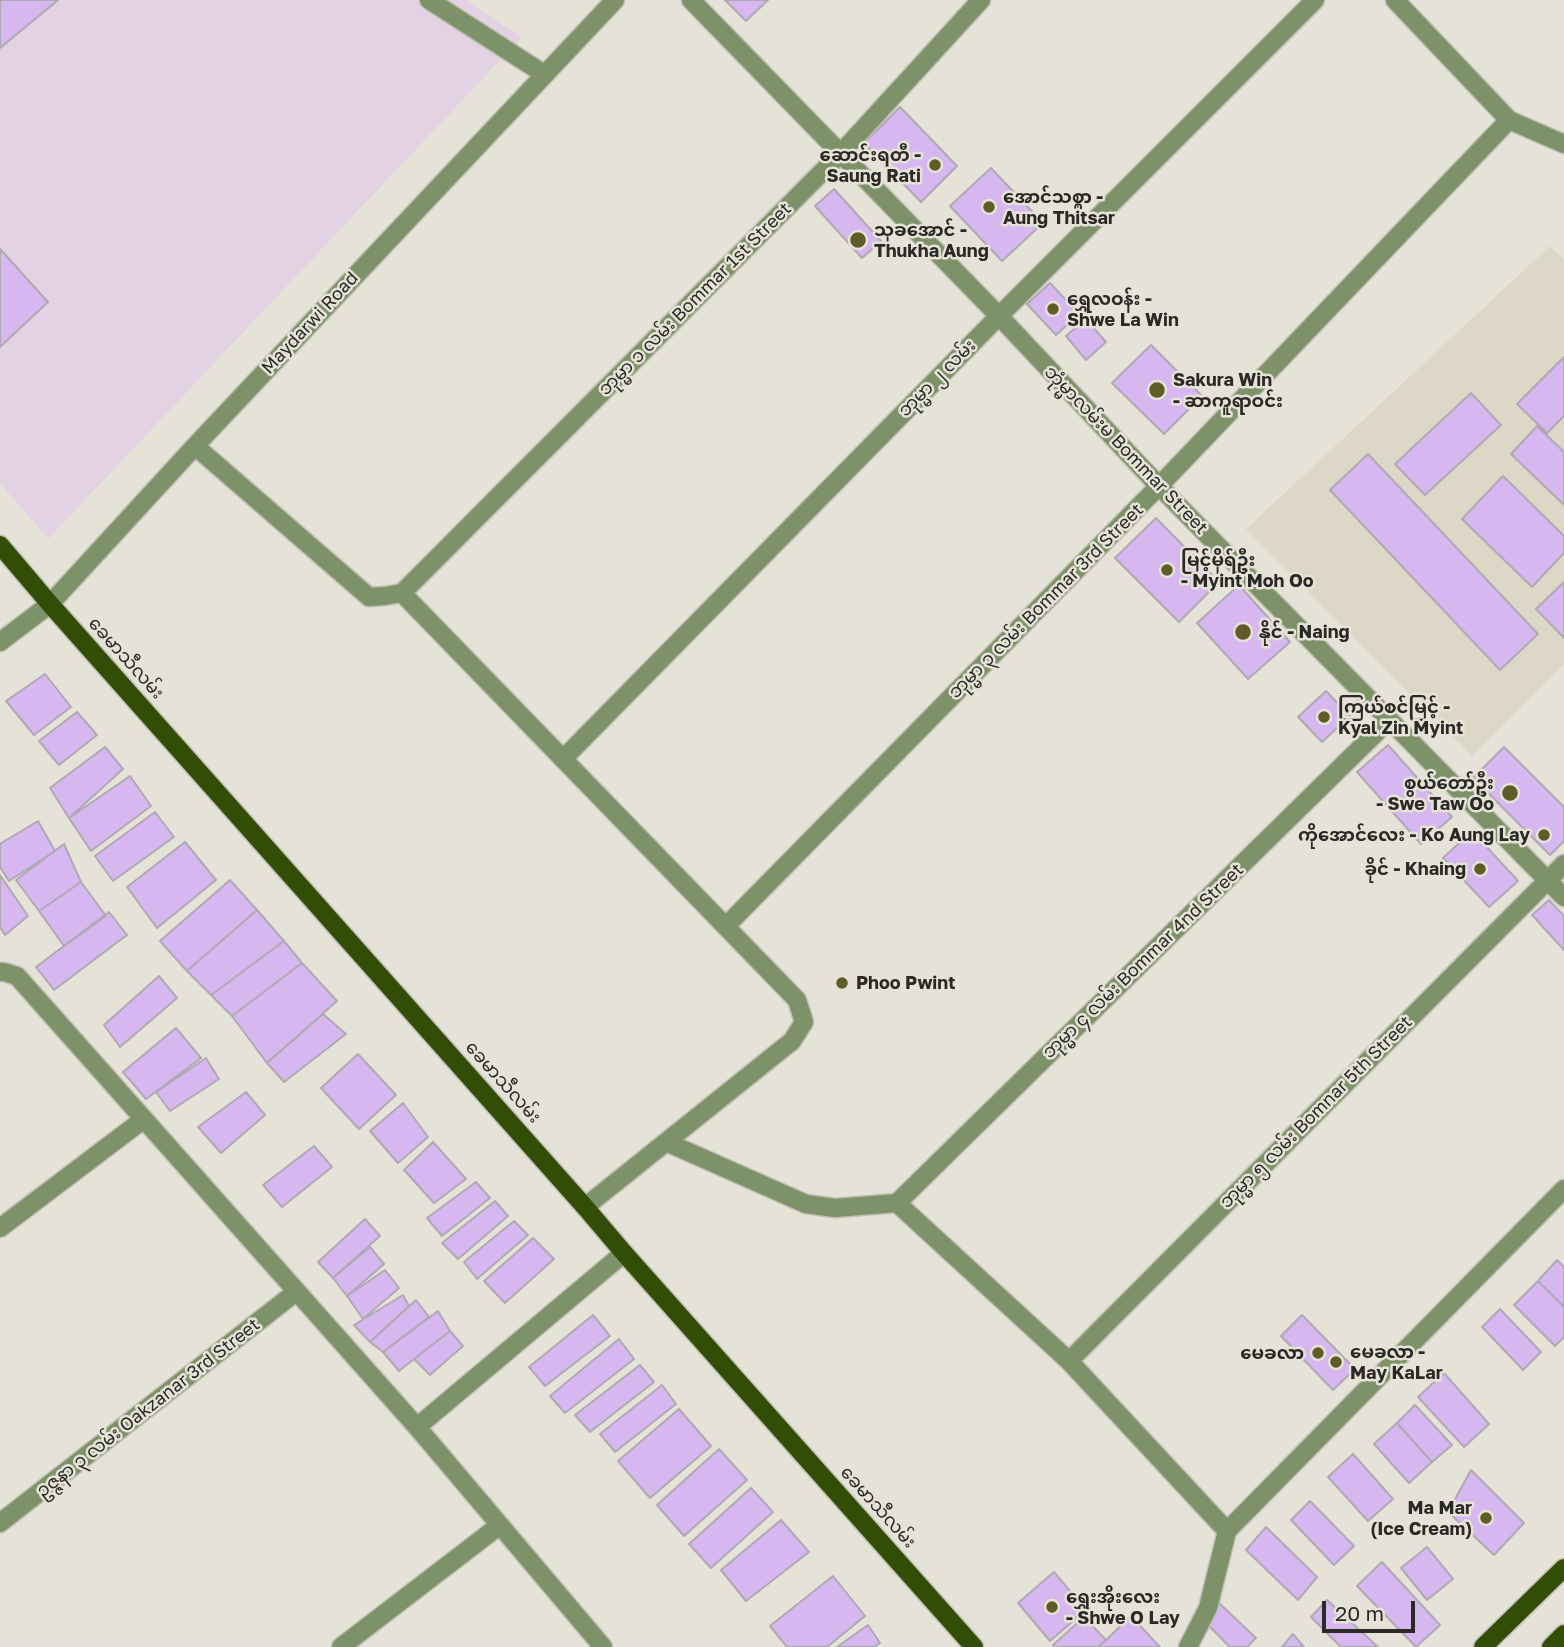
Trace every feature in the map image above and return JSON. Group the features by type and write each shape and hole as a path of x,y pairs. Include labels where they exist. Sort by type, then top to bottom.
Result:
{"main road":[{"name":"ခေမာသီလမ်း","path":"0,545 974,1647"},
{"path":"1483,1647 1564,1568"},
{"path":"1551,1647 1564,1634"}],"street":[{"path":"429,0 544,74"},
{"name":"Maydarwi Road","path":"0,642 50,604 615,0"},
{"name":"ဘုံမ္မာလမ်းမ Bommar Street","path":"691,0 999,316 1159,486 1564,897"},
{"name":"ဘုမ္မာ ၁ လမ်း Bommar 1st Street","path":"402,593 841,153 981,0"},
{"name":"ဘုမ္မာ ၂ လမ်း","path":"562,759 1315,0"},
{"path":"1395,0 1509,120 1564,144"},
{"name":"ဘုမ္မာ ၃ လမ်း Bommar 3rd Street","path":"726,926 1159,486 1509,120"},
{"path":"195,446 369,597 402,593 797,1000 804,1022 792,1041 585,1207"},
{"name":"ဘုမ္မာ ၄ လမ်း Bommar 4nd Street","path":"897,1203 1389,720"},
{"name":"ဘုမ္မာ ၅ လမ်း Bomnar 5th Street","path":"1069,1361 1564,864"},
{"path":"2,972 17,976 417,1427 603,1647"},
{"path":"0,1228 144,1119"},
{"path":"666,1142 806,1205 835,1208 897,1203 1069,1361 1227,1531"},
{"path":"1188,1647 1208,1608 1227,1531 1564,1189"},
{"path":"417,1427 624,1253"},
{"name":"ဥဇ္ဇနာ ၃ လမ်း Oakzanar 3rd Street","path":"0,1523 296,1292"},
{"path":"341,1647 500,1525"}],"shaded area":[{"path":"0,0 465,0 522,37 48,539 0,483"},
{"path":"1550,246 1564,260 1564,664 1472,756 1246,529"}],"building":[{"path":"0,0 58,0 0,48"},
{"path":"725,0 768,0 746,21"},
{"path":"900,107 957,166 921,202 864,143"},
{"path":"991,168 1043,223 1002,261 950,206"},
{"path":"834,189 881,241 862,258 815,206"},
{"path":"0,249 48,302 0,347"},
{"name":"ရွှေလဝန်း - Shwe La Win","path":"1050,283 1079,314 1056,335 1027,304"},
{"path":"1086,319 1106,342 1086,360 1066,336"},
{"name":"Sakura Win - ဆာကူရာဝင်း","path":"1151,345 1202,396 1164,434 1112,383"},
{"path":"1564,357 1564,416 1547,433 1517,404"},
{"path":"1471,393 1501,425 1425,495 1395,464"},
{"path":"1537,426 1564,452 1564,505 1511,454"},
{"path":"1368,454 1538,634 1500,670 1330,490"},
{"path":"1503,476 1564,536 1564,553 1532,587 1462,519"},
{"name":"မြင့်မိုရ်ဦး - Myint Moh Oo","path":"1156,518 1219,582 1179,622 1115,558"},
{"path":"1564,582 1564,638 1536,609"},
{"name":"နိုင် - Naing","path":"1239,585 1290,642 1248,679 1197,623"},
{"path":"45,674 71,707 34,735 6,701"},
{"name":"ကြယ်စင်မြင့် - Kyal Zin Myint","path":"1326,691 1350,716 1322,742 1298,717"},
{"path":"77,712 97,735 59,765 39,741"},
{"path":"1388,745 1452,817 1421,844 1357,772"},
{"path":"105,747 123,769 69,818 50,788"},
{"path":"1504,747 1564,807 1564,841 1550,855 1473,778"},
{"path":"130,776 151,806 91,851 69,818"},
{"path":"155,812 174,837 113,881 95,856"},
{"path":"38,821 55,851 9,881 0,867 0,844"},
{"name":"ခိုင် - Khaing","path":"1472,831 1518,881 1489,907 1443,858"},
{"path":"185,842 216,880 157,928 127,887"},
{"path":"64,844 81,882 39,911 16,880"},
{"path":"0,875 28,916 5,935 0,927"},
{"path":"230,880 257,910 187,971 160,941"},
{"path":"81,882 106,916 64,946 39,911"},
{"path":"1549,900 1564,916 1564,950 1532,915"},
{"path":"257,910 284,941 211,995 187,971"},
{"path":"109,912 127,935 54,990 36,967"},
{"path":"284,941 302,963 232,1016 211,995"},
{"path":"302,963 337,1001 267,1063 232,1016"},
{"path":"159,976 177,998 120,1047 104,1025"},
{"path":"323,1014 346,1034 284,1082 267,1063"},
{"path":"176,1028 201,1058 146,1099 123,1072"},
{"path":"358,1054 396,1095 359,1129 321,1088"},
{"path":"206,1058 219,1079 170,1111 156,1092"},
{"path":"246,1092 265,1115 221,1153 198,1127"},
{"path":"403,1103 428,1137 398,1163 370,1131"},
{"path":"433,1142 466,1179 434,1203 404,1170"},
{"path":"314,1146 332,1167 282,1207 263,1185"},
{"path":"476,1182 490,1198 442,1236 427,1218"},
{"path":"495,1201 508,1216 458,1259 442,1243"},
{"path":"365,1219 380,1236 333,1278 318,1262"},
{"path":"514,1221 528,1235 477,1279 464,1262"},
{"path":"533,1238 554,1259 505,1303 484,1281"},
{"path":"370,1247 384,1264 347,1296 333,1278"},
{"path":"1557,1260 1564,1267 1564,1307 1538,1281"},
{"path":"385,1270 399,1288 363,1319 347,1296"},
{"path":"1538,1281 1564,1307 1564,1337 1555,1346 1514,1305"},
{"path":"403,1295 409,1306 370,1342 354,1325"},
{"path":"416,1300 429,1317 383,1352 370,1342"},
{"path":"1500,1309 1541,1352 1523,1370 1482,1327"},
{"path":"438,1311 450,1331 399,1371 383,1352"},
{"path":"593,1315 610,1336 545,1386 529,1367"},
{"name":"မေခလာ","path":"1302,1315 1355,1369 1333,1390 1281,1336"},
{"path":"450,1331 463,1346 430,1375 414,1359"},
{"path":"619,1339 634,1359 565,1413 550,1396"},
{"path":"640,1365 654,1382 590,1432 575,1415"},
{"path":"1444,1373 1489,1424 1464,1447 1418,1397"},
{"path":"662,1385 676,1404 615,1452 600,1434"},
{"path":"1415,1405 1452,1445 1432,1462 1397,1423"},
{"path":"679,1409 711,1446 650,1498 618,1461"},
{"path":"1397,1423 1432,1462 1409,1483 1374,1444"},
{"path":"719,1449 747,1480 684,1536 657,1505"},
{"path":"1353,1454 1393,1499 1368,1521 1328,1477"},
{"name":"Ma Mar (Ice Cream)","path":"1471,1470 1524,1523 1494,1555 1448,1512"},
{"path":"751,1488 773,1512 711,1568 689,1544"},
{"path":"1310,1501 1354,1546 1334,1565 1291,1520"},
{"path":"781,1520 809,1552 746,1601 721,1570"},
{"path":"1266,1527 1317,1577 1298,1600 1246,1550"},
{"path":"1427,1547 1453,1579 1427,1600 1401,1568"},
{"path":"1382,1562 1440,1625 1416,1647 1357,1586"},
{"name":"ရွှေးအိုးလေး - Shwe O Lay","path":"1054,1572 1086,1610 1050,1641 1018,1603"},
{"path":"833,1576 865,1616 827,1647 787,1647 770,1626"},
{"path":"1327,1600 1378,1647 1341,1647 1311,1617"},
{"path":"1219,1603 1256,1638 1247,1647 1230,1647 1209,1626"},
{"path":"1131,1616 1160,1647 1098,1647 1106,1640"},
{"path":"1084,1617 1106,1640 1098,1647 1053,1645"},
{"path":"868,1625 880,1643 874,1647 837,1647"},
{"path":"1293,1634 1304,1647 1282,1647"}],"place":[{"name":"ဆောင်းရတီ - Saung Rati","path":"935,165"},
{"name":"အောင်သစ္စာ - Aung Thitsar","path":"989,207"},
{"name":"သုခအောင် - Thukha Aung","path":"858,240"},
{"name":"ရွှေလဝန်း - Shwe La Win","path":"1053,309"},
{"name":"Sakura Win - ဆာကူရာဝင်း","path":"1157,390"},
{"name":"မြင့်မိုရ်ဦး - Myint Moh Oo","path":"1167,570"},
{"name":"နိုင် - Naing","path":"1243,632"},
{"name":"ကြယ်စင်မြင့် - Kyal Zin Myint","path":"1324,717"},
{"name":"စွယ်တော်ဦး - Swe Taw Oo","path":"1510,793"},
{"name":"ကိုအောင်လေး - Ko Aung Lay","path":"1544,835"},
{"name":"ခိုင် - Khaing","path":"1480,869"},
{"name":"Phoo Pwint","path":"842,983"},
{"name":"မေခလာ","path":"1318,1353"},
{"name":"မေခလာ - May KaLar","path":"1336,1362"},
{"name":"Ma Mar (Ice Cream)","path":"1486,1518"},
{"name":"ရွှေးအိုးလေး - Shwe O Lay","path":"1052,1607"}]}
